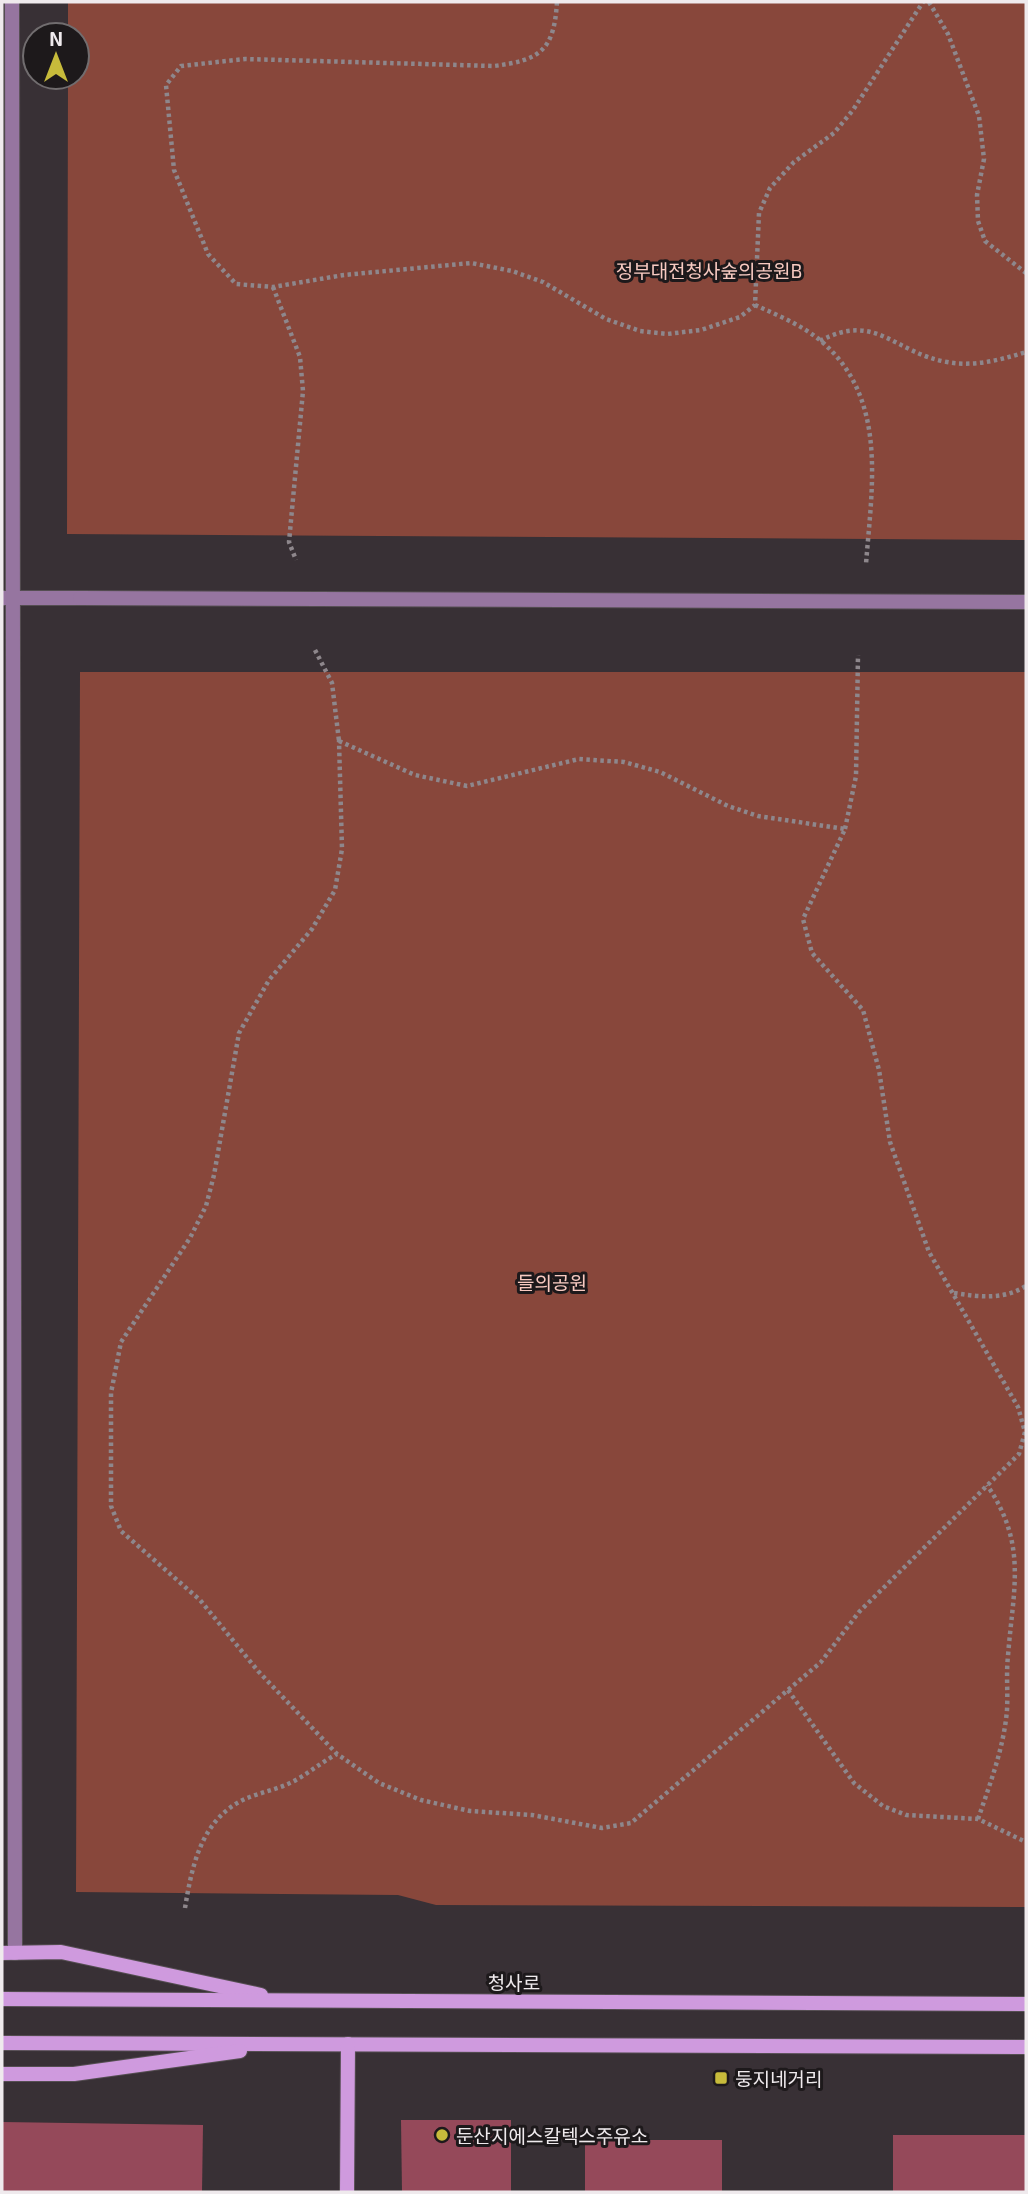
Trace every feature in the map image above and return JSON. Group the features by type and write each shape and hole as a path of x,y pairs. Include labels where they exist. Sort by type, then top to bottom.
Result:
{"street":[{"path":"12,2 8,131 7,598 8,1953 61,1952 290,2001"},
{"path":"7,598 1026,602"},
{"name":"청사로","path":"2,1999 1026,2004"},
{"path":"2,2043 1026,2047"},
{"path":"2,2074 74,2074 291,2044"},
{"path":"346,2192 348,2044"}],"path":[{"path":"557,2 555,32 548,45 533,58 515,63 494,66 245,59 181,66 166,85 174,170 208,254 236,284 273,287 344,275 471,263 512,271 542,282 607,319 629,327 667,334 701,330 740,317 754,304 759,213 769,188 793,162 834,133 853,110 923,2"},
{"path":"929,2 948,34 979,116 984,159 977,195 978,221 985,241 1026,273"},
{"path":"273,287 300,357 303,391 289,542 296,560"},
{"path":"754,304 788,320 820,341 849,371 867,410 871,503 866,564"},
{"path":"820,341 838,331 859,328 912,352 945,362 969,364 1026,352"},
{"path":"315,650 332,683 339,741 342,849 335,890 312,929 269,980 239,1032 206,1206 190,1238 121,1342 111,1393 111,1506 121,1531 200,1600 258,1671 337,1754 379,1783 421,1800 470,1811 532,1815 602,1828 631,1823 642,1815 821,1662 859,1612 1019,1454 1025,1432 1018,1407 998,1367 929,1252 890,1142 878,1070 863,1010 812,953 803,919 845,829 856,776 858,655"},
{"path":"339,741 415,775 467,786 579,759 624,762 660,772 728,806 758,816 845,829"},
{"path":"953,1293 987,1298 1014,1293 1026,1286"},
{"path":"978,1819 998,1762 1007,1712 1007,1658 1018,1574 1014,1539 999,1503 987,1485"},
{"path":"788,1690 854,1783 883,1806 906,1815 978,1819 1026,1842"},
{"path":"185,1908 192,1862 203,1837 217,1821 242,1801 296,1780 312,1766 337,1754"}],"green space":[{"name":"정부대전청사숲의공원B","path":"68,2 1026,2 1026,540 67,534 68,91 91,91 91,21 68,21"},
{"name":"들의공원","path":"80,672 1026,672 1026,1907 436,1905 398,1895 76,1892"}],"building":[{"path":"401,2120 511,2120 511,2192 402,2192"},
{"path":"2,2122 203,2125 202,2192 2,2192"},
{"path":"893,2135 1026,2135 1026,2192 893,2192"},
{"path":"585,2140 722,2140 722,2192 585,2192"}],"place":[{"name":"둥지네거리","path":"721,2078"},
{"name":"둔산지에스칼텍스주유소","path":"442,2135"}]}
